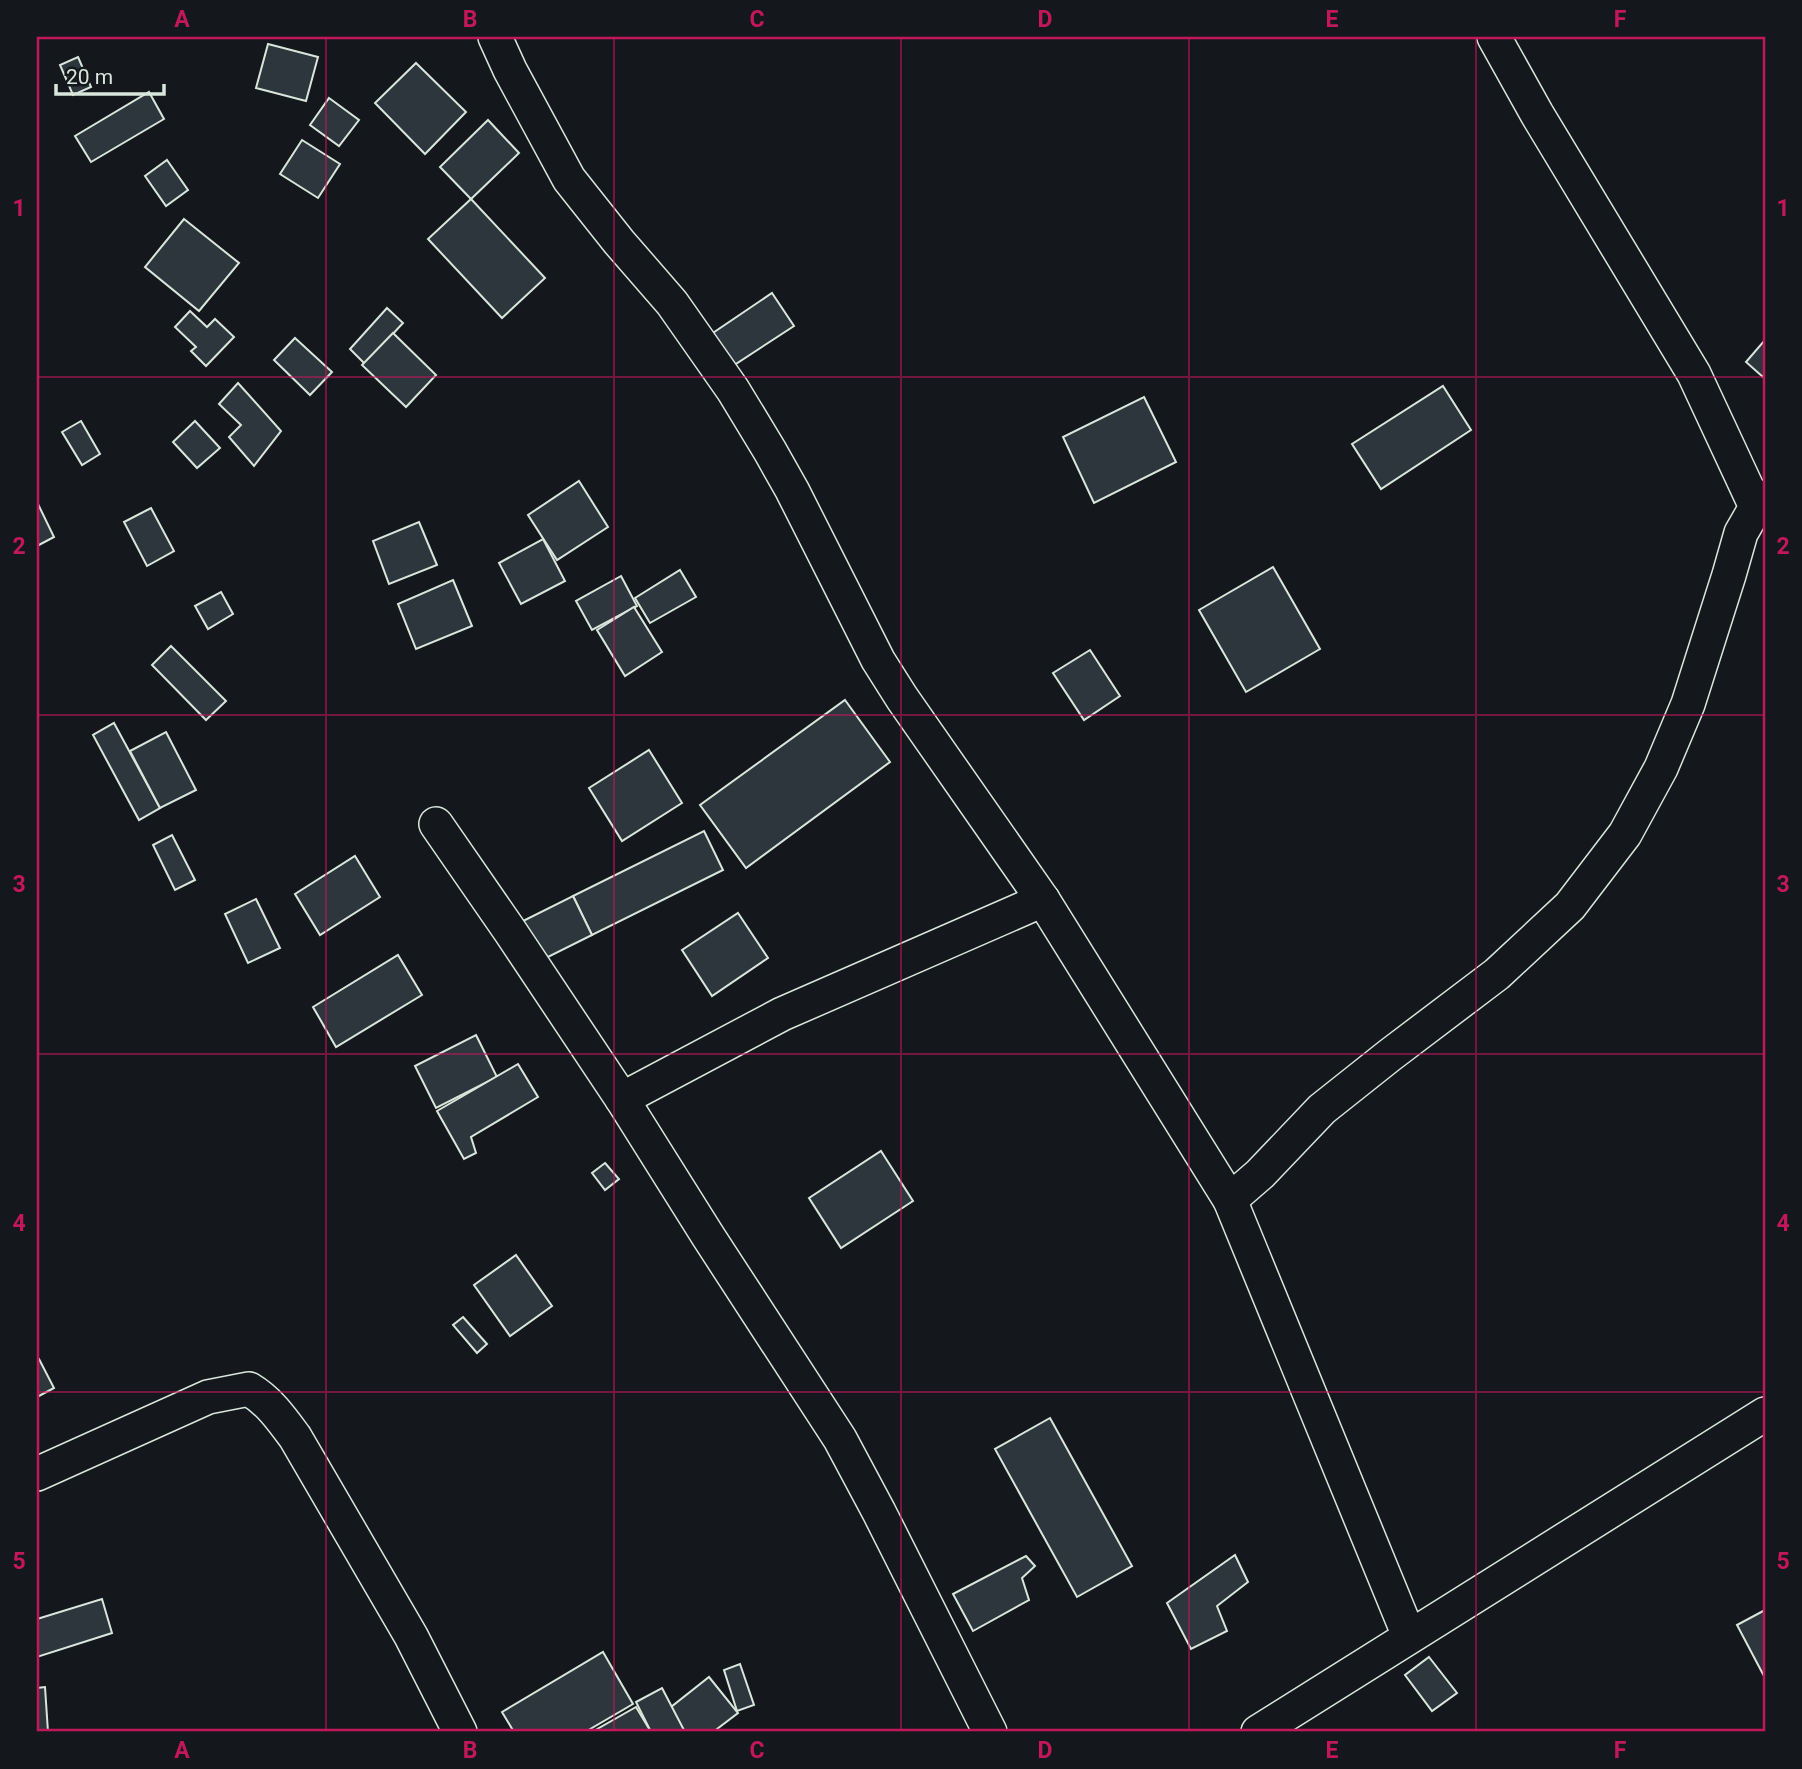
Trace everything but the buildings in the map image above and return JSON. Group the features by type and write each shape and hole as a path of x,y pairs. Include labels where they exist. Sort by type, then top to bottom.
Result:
{"street":[{"path":"495,37 569,179 672,303 733,390 797,499 878,660 909,709 1043,900 1230,1200 1409,1636"},
{"path":"1230,1200 1260,1174 1322,1110 1497,974 1570,906 1625,834 1661,768 1683,717 1741,533 1761,502 1693,374 1493,37"},
{"path":"436,824 622,1099 840,1439 990,1732"},
{"path":"622,1099 782,1014 1043,900"},
{"path":"37,1474 208,1397 249,1389 275,1410 302,1449 411,1636 460,1732"},
{"path":"1258,1732 1765,1414"}]}
